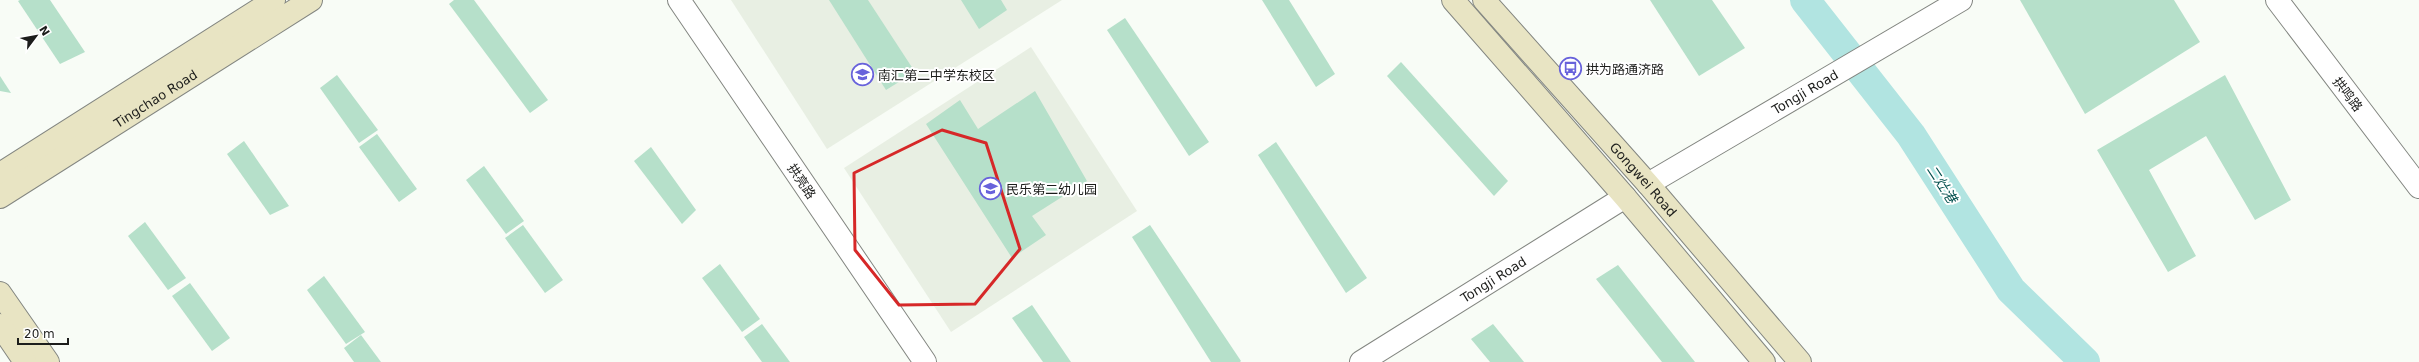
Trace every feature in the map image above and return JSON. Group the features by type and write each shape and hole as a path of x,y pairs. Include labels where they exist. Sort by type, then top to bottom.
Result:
{"main road":[{"name":"Tingchao Road","path":"0,174 274,0"},
{"name":"Tingchao Road","path":"0,197 311,0"},
{"name":"Gongwei Road","path":"1453,0 1625,197 1764,362"},
{"name":"Gongwei Road","path":"1484,0 1648,184 1800,362"},
{"path":"0,293 48,362"},
{"path":"0,325 26,362"}],"street":[{"name":"拱亮路","path":"679,0 925,362"},
{"name":"Tongji Road","path":"1648,184 1961,0"},
{"name":"拱鸣路","path":"2277,0 2419,187"},
{"name":"Tongji Road","path":"1361,362 1625,197"}],"highlighted area":[{"path":"942,130 986,143 1020,249 975,304 899,305 855,250 854,173"}],"shaded area":[{"name":"南汇第二中学东校区","path":"731,0 1062,0 827,149"},
{"name":"民乐第二幼儿园","path":"1031,47 1137,211 951,332 844,168"}],"building":[{"path":"50,0 85,52 60,64 18,1"},
{"path":"454,0 474,0 548,100 530,113 449,4"},
{"path":"829,0 868,0 915,72 886,90"},
{"path":"961,0 1001,0 1007,10 979,29"},
{"path":"1262,0 1289,0 1335,74 1316,87"},
{"path":"1650,0 1712,0 1745,48 1699,76"},
{"path":"2020,0 2174,0 2200,42 2085,114"},
{"path":"1125,18 1209,142 1189,156 1107,30"},
{"path":"1401,62 1508,181 1494,196 1387,76"},
{"path":"337,75 378,130 359,143 320,88"},
{"path":"2225,75 2291,200 2255,220 2206,136 2149,170 2196,256 2168,272 2097,150"},
{"path":"0,76 11,93 0,91"},
{"path":"1035,91 1087,181 1032,216 1046,235 1012,258 926,124 960,100 978,129"},
{"path":"377,134 417,189 399,202 359,147"},
{"path":"244,141 289,206 270,215 227,154"},
{"path":"1276,142 1367,278 1346,293 1258,155"},
{"path":"651,147 696,210 682,224 634,161"},
{"path":"484,166 524,221 506,234 466,180"},
{"path":"145,222 186,278 168,290 128,236"},
{"path":"523,225 563,280 545,293 505,238"},
{"path":"1150,225 1241,361 1240,362 1211,362 1132,237"},
{"path":"720,264 760,319 742,332 702,278"},
{"path":"1618,265 1695,362 1662,362 1596,279"},
{"path":"324,276 365,332 346,344 307,290"},
{"path":"190,283 230,338 212,351 172,296"},
{"path":"1032,305 1071,362 1043,362 1012,318"},
{"path":"762,324 790,362 762,362 744,337"},
{"path":"1493,324 1524,362 1490,362 1471,339"},
{"path":"361,335 381,362 354,362 344,348"}],"waterway":[{"name":"二灶港","path":"1805,0 1911,135 2011,290 2085,362"}],"place":[{"name":"拱为路通济路","path":"1571,69"},
{"name":"南汇第二中学东校区","path":"862,75"},
{"name":"民乐第二幼儿园","path":"991,189"}]}
